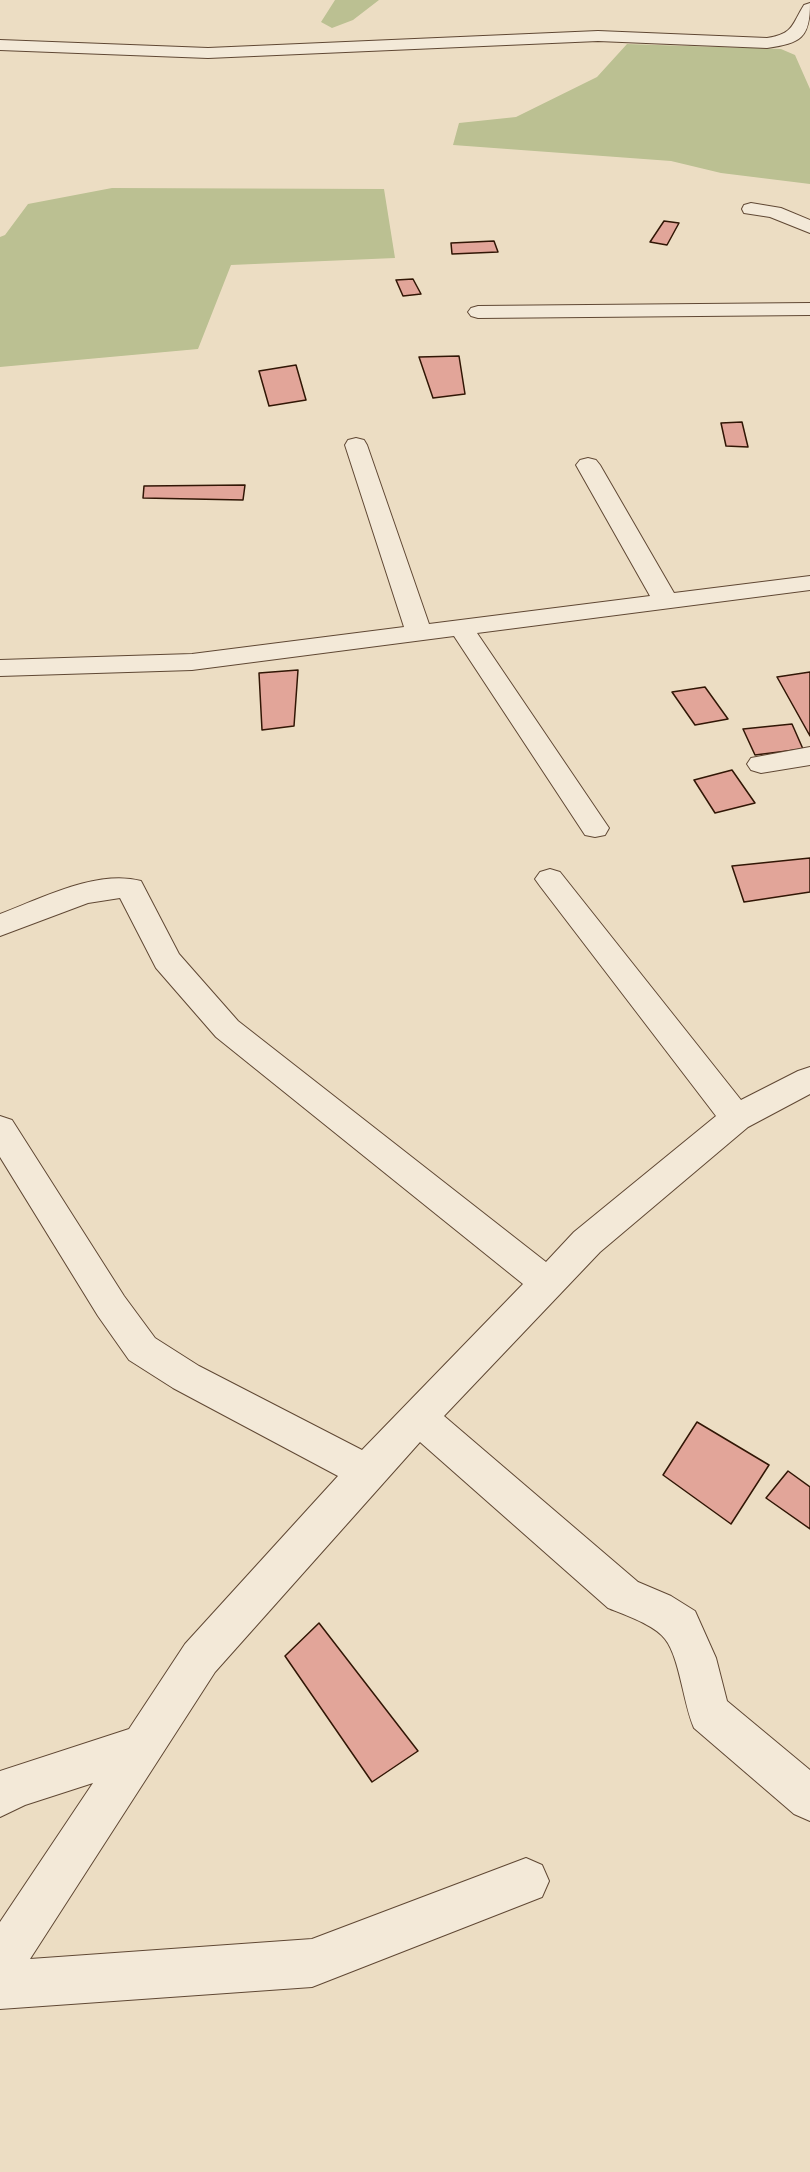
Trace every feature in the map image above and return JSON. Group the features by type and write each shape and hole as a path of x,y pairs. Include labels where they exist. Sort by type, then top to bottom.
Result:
{"street":[{"path":"782,41 795,35 804,24 810,8"},
{"path":"0,45 208,53 598,36 723,43 782,41 802,48"},
{"path":"752,209 774,212 810,227"},
{"path":"478,312 810,309"},
{"path":"356,445 420,633"},
{"path":"588,465 666,601"},
{"path":"0,668 192,662 810,583"},
{"path":"461,628 595,828"},
{"path":"761,764 810,756"},
{"path":"550,879 736,1118"},
{"path":"0,926 87,892 111,887 130,888 167,960 227,1029 547,1283"},
{"path":"0,1964 140,1746 200,1658 367,1472 587,1242 736,1118 810,1079"},
{"path":"0,1129 111,1306 142,1349 186,1377 367,1472"},
{"path":"418,1417 623,1594 656,1609 680,1625 695,1658 709,1713 810,1799"},
{"path":"0,1795 14,1787 140,1746"},
{"path":"0,1985 312,1963 526,1881"}],"green space":[{"path":"335,0 379,0 353,20 332,28 321,22"},
{"path":"627,44 781,49 795,55 810,89 810,184 721,173 671,161 453,145 459,123 516,117 597,77"},
{"path":"112,188 384,189 395,258 231,265 198,349 0,367 0,237 5,235 28,204"}],"building":[{"path":"664,221 679,223 667,245 650,242"},
{"path":"494,241 498,252 452,254 451,243"},
{"path":"413,279 421,294 403,296 396,280"},
{"path":"459,356 465,394 433,398 419,357"},
{"path":"296,365 306,400 269,406 259,371"},
{"path":"742,422 748,447 726,446 721,423"},
{"path":"245,485 243,500 143,498 144,486"},
{"path":"298,670 294,726 262,730 259,673"},
{"path":"810,672 810,736 777,677"},
{"path":"705,687 728,719 695,725 672,692"},
{"path":"792,724 803,749 755,755 743,729"},
{"path":"732,770 755,803 715,813 694,780"},
{"path":"810,858 810,892 744,902 732,866"},
{"path":"697,1422 769,1465 731,1524 663,1475"},
{"path":"788,1471 810,1487 810,1529 766,1498"},
{"path":"319,1623 418,1751 372,1782 285,1656"}]}
